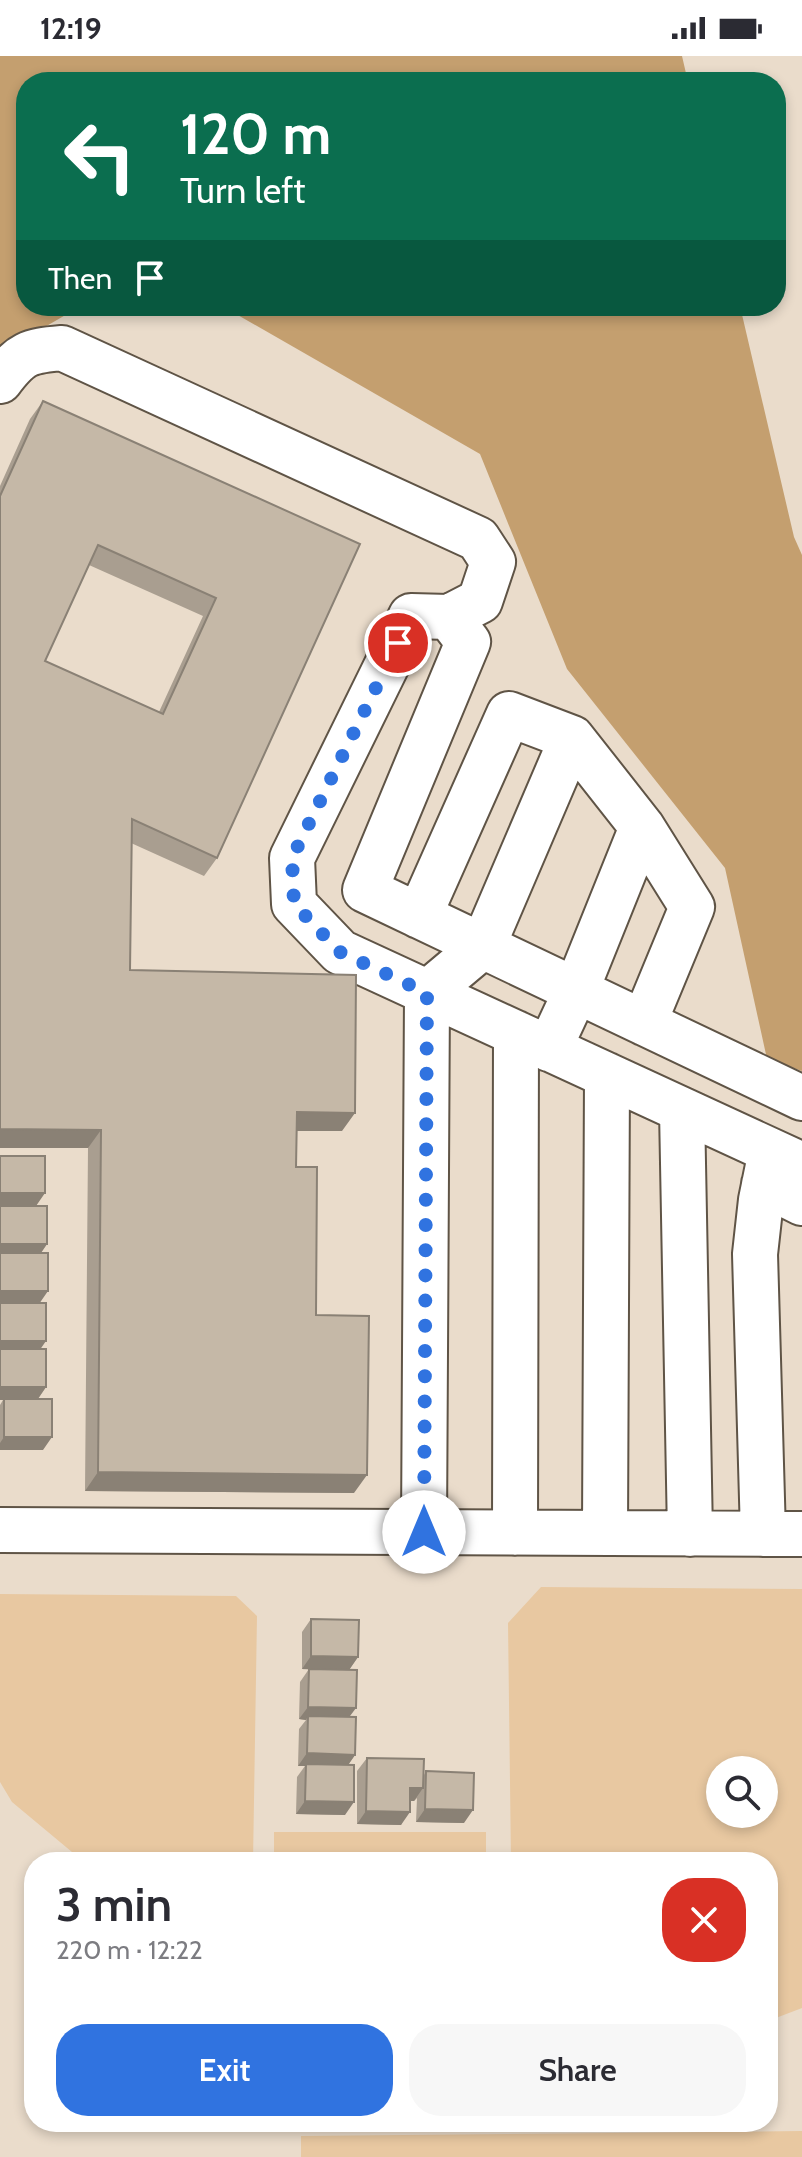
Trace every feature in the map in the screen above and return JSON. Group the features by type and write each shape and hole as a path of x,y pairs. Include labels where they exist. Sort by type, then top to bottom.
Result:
{"lane":[{"path":"0,381 11,366 32,350 62,348 478,539 493,562 480,601 449,617 411,616 292,858 294,904 340,952 682,1110 785,1176 755,1254 782,1534 0,1530"},
{"path":"449,617 468,642 365,890 802,1098"},
{"path":"419,916 509,714 572,738 642,827 692,907 644,1023"},
{"path":"424,1532 427,993 483,946 572,738"},
{"path":"515,1533 533,1041 576,991 642,827"},
{"path":"605,1533 607,1075"},
{"path":"682,1110 690,1534"}],"shaded area":[{"path":"0,56 682,56 686,72 16,72 16,316 64,316 0,353"},
{"path":"239,316 742,316 794,537 802,555 802,1071 767,1059 725,868 567,669 480,454"},
{"path":"541,1587 802,1589 802,2008 778,2017 778,1852 511,1852 508,1623"},
{"path":"0,1594 236,1596 257,1616 253,1852 72,1852 12,1802 0,1782"},
{"path":"274,1832 486,1832 486,1852 274,1852"},
{"path":"802,2131 802,2157 301,2157 301,2136"}],"building":[{"path":"43,401 360,544 217,858 132,819 130,970 356,975 355,1113 297,1112 296,1167 317,1167 316,1315 369,1316 367,1475 98,1472 101,1130 0,1129 0,496","holes":["98,545 216,598 163,714 45,661"]},
{"path":"0,1156 45,1156 45,1193 0,1193"},
{"path":"0,1206 47,1206 47,1244 0,1244"},
{"path":"0,1253 48,1253 48,1291 0,1291"},
{"path":"0,1303 46,1303 46,1341 0,1341"},
{"path":"0,1349 46,1349 46,1387 0,1387"},
{"path":"4,1399 52,1399 52,1437 4,1437"},
{"path":"311,1619 359,1620 358,1657 311,1656"},
{"path":"309,1669 357,1670 356,1708 308,1707"},
{"path":"308,1716 356,1717 355,1755 307,1753"},
{"path":"367,1758 424,1759 423,1788 410,1788 410,1812 366,1811"},
{"path":"306,1764 354,1765 354,1802 305,1801"},
{"path":"426,1771 474,1773 473,1810 425,1809"}],"route":[{"path":"398,643 292,858 294,904 340,952 427,993 424,1532"}]}
